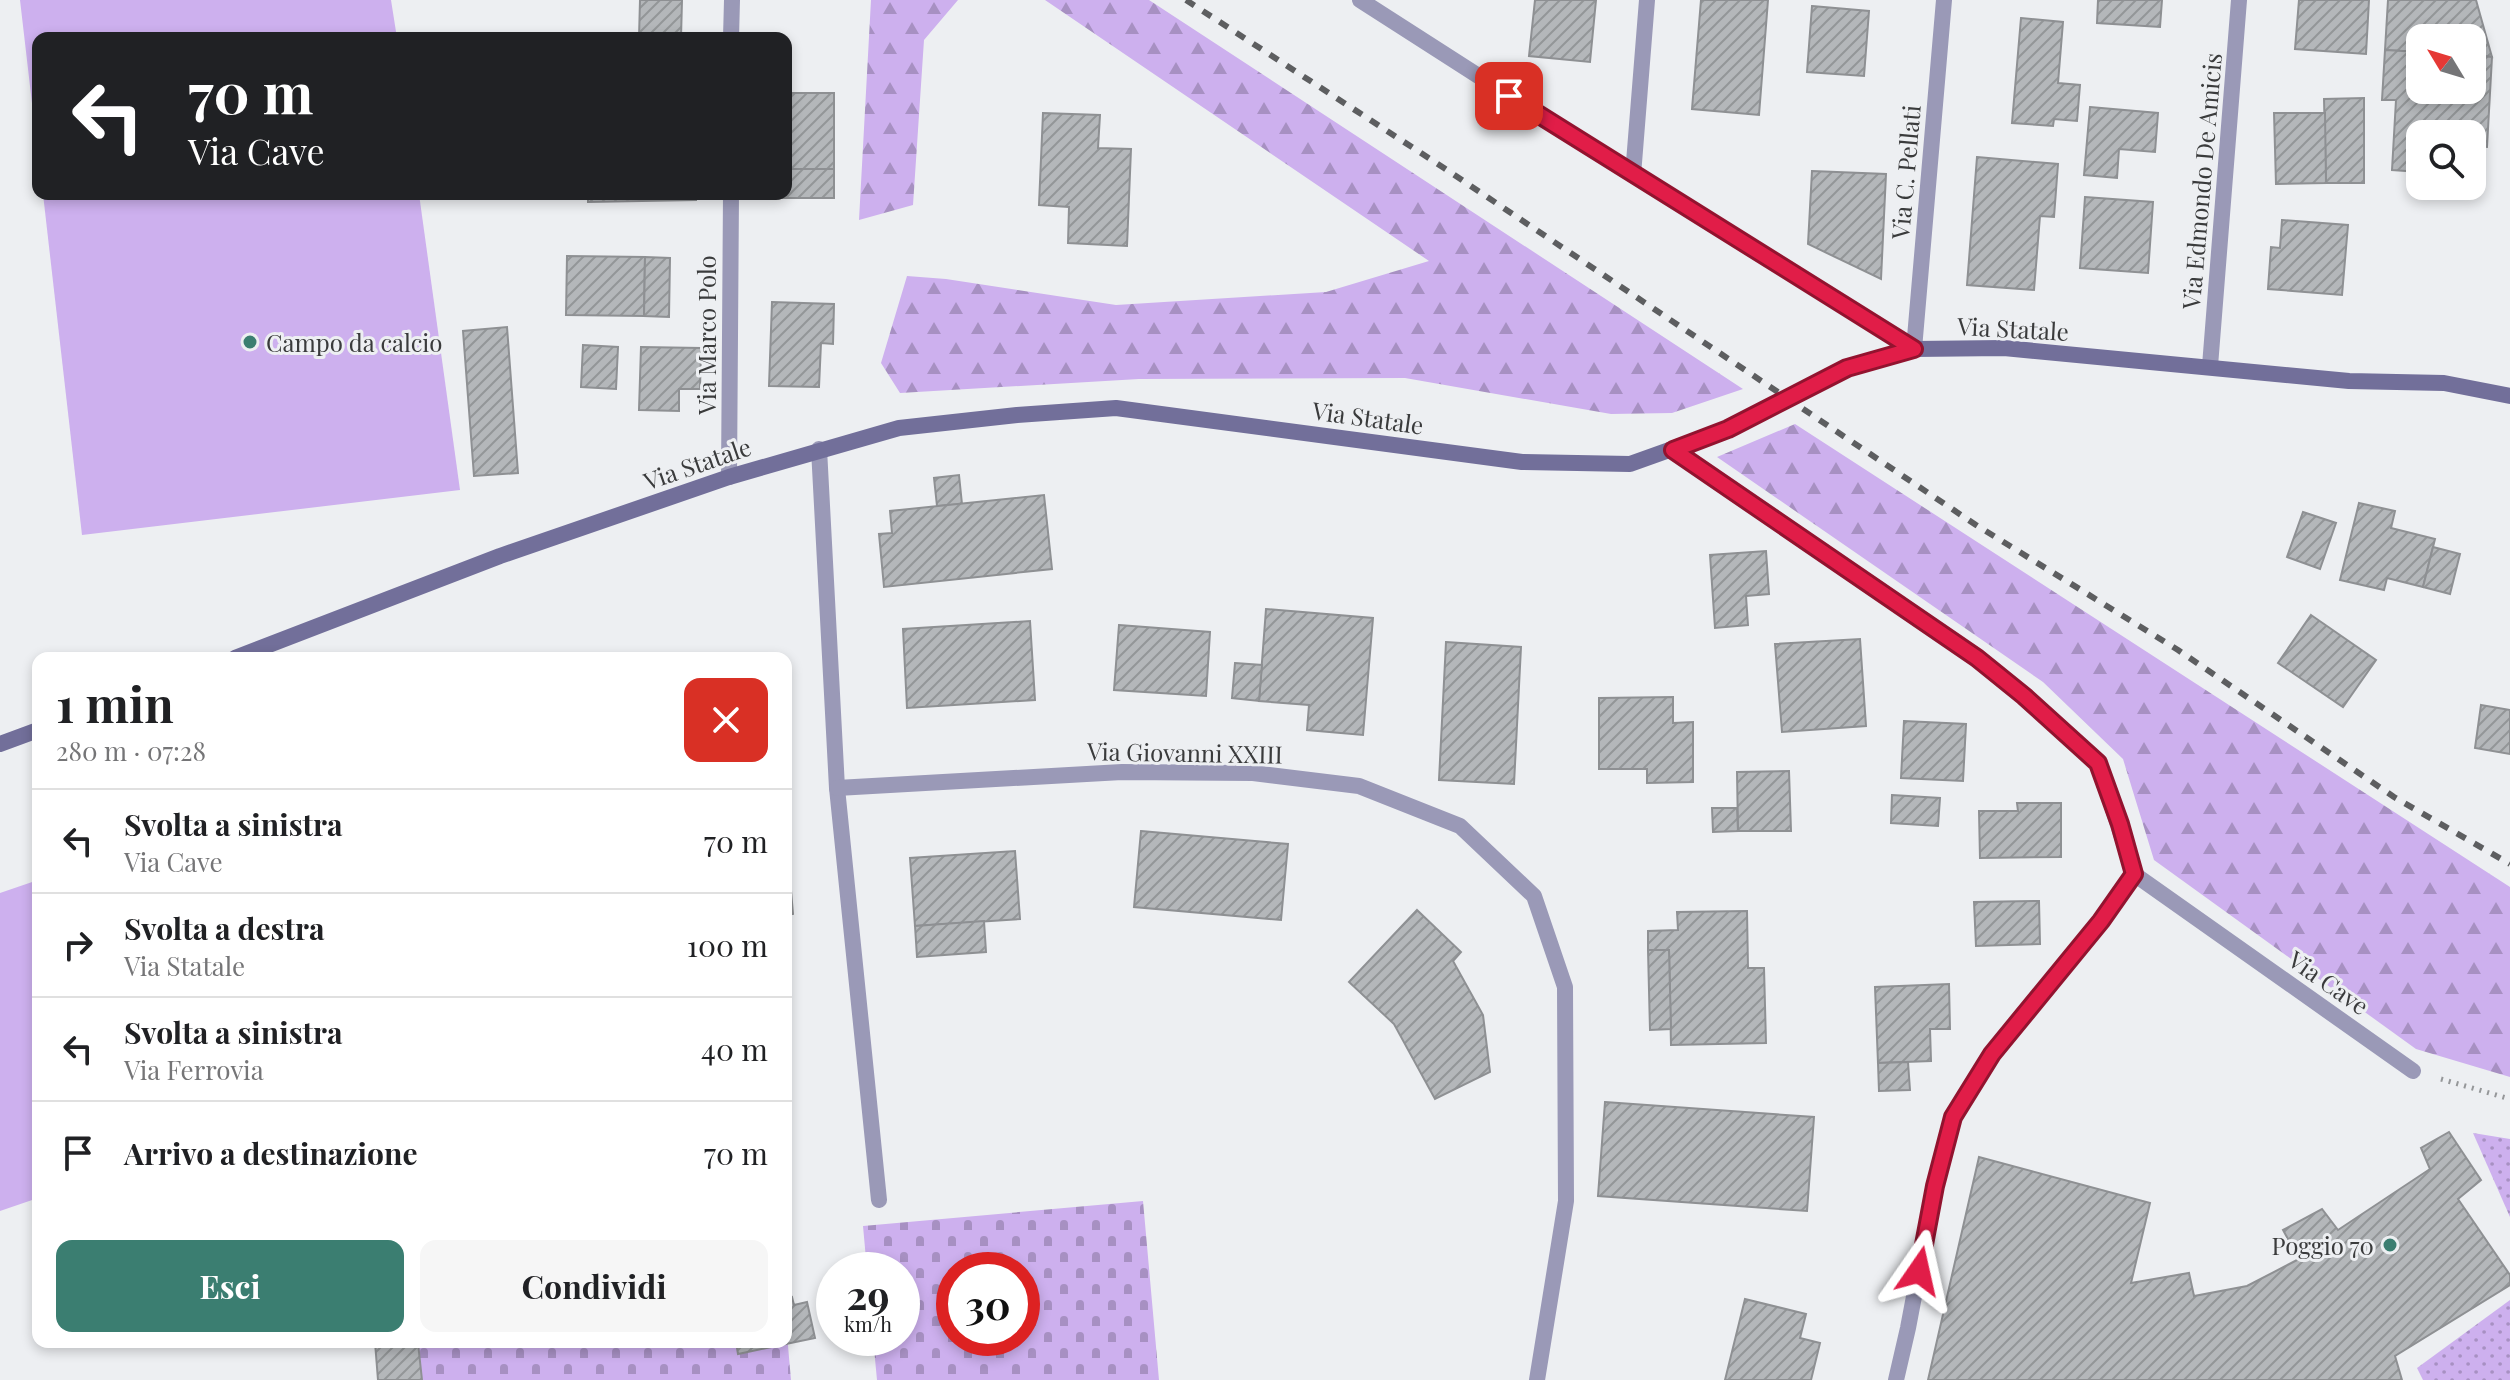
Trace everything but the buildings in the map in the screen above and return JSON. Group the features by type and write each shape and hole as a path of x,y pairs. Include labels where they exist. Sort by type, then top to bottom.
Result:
{"street":[{"path":"731,32 732,0"},
{"path":"1360,0 1633,175 1914,349"},
{"path":"1633,175 1647,0"},
{"name":"Via C. Pellati","path":"1914,349 1944,0"},
{"name":"Via Edmondo De Amicis","path":"2210,366 2239,0"},
{"name":"Via Marco Polo","path":"729,477 731,200"},
{"name":"Via Statale","path":"251,652 500,556 729,477 899,428 1116,408 1522,462 1630,464 1728,429 1847,368 1914,349 2004,348 2349,381 2444,383 2510,396"},
{"path":"819,449 837,788 879,1200"},
{"path":"1673,450 1977,658 2098,763 2134,874 2101,921 1992,1054 1953,1117 1935,1186 1896,1380"},
{"path":"5,738 32,731"},
{"name":"Via Giovanni XXIII","path":"837,788 1122,772 1253,773 1359,786 1460,826 1534,896 1565,987 1566,1201 1537,1380"},
{"name":"Via Cave","path":"2134,874 2413,1071"}],"path":[{"path":"2413,1071 2510,1099"}],"green space":[{"path":"20,0 391,0 396,32 32,32 32,103"},
{"path":"871,0 958,0 924,40 913,205 859,220"},
{"path":"1045,0 1149,0 1743,389 1672,413 1611,414 1405,378 1139,379 900,393 881,363 907,276 1116,305 1326,292 1429,261"},
{"name":"Campo da calcio","path":"44,200 420,200 460,490 82,535"},
{"path":"1795,424 2510,887 2510,1077 2416,1049 2154,860 2123,759 2043,682 1717,457"},
{"path":"32,882 32,1200 0,1211 0,893"},
{"path":"2473,1133 2510,1139 2510,1217"},
{"path":"1143,1201 1159,1380 877,1380 875,1356 920,1356 920,1252 865,1252 863,1226"},
{"path":"2510,1300 2510,1380 2423,1380 2417,1368"},
{"path":"375,1348 788,1348 791,1380 378,1380"}],"railway":[{"path":"1186,0 1444,168 1976,525 2178,650 2394,797 2510,864"}],"place":[{"name":"Campo da calcio","path":"250,342"},
{"name":"Poggio 70","path":"2390,1245"}],"route":[{"path":"1509,96 1914,349 1847,368 1728,429 1673,450 1977,658 2024,696 2098,763 2120,824 2134,874 2101,921 1992,1054 1953,1117 1935,1186 1919,1271"}]}
